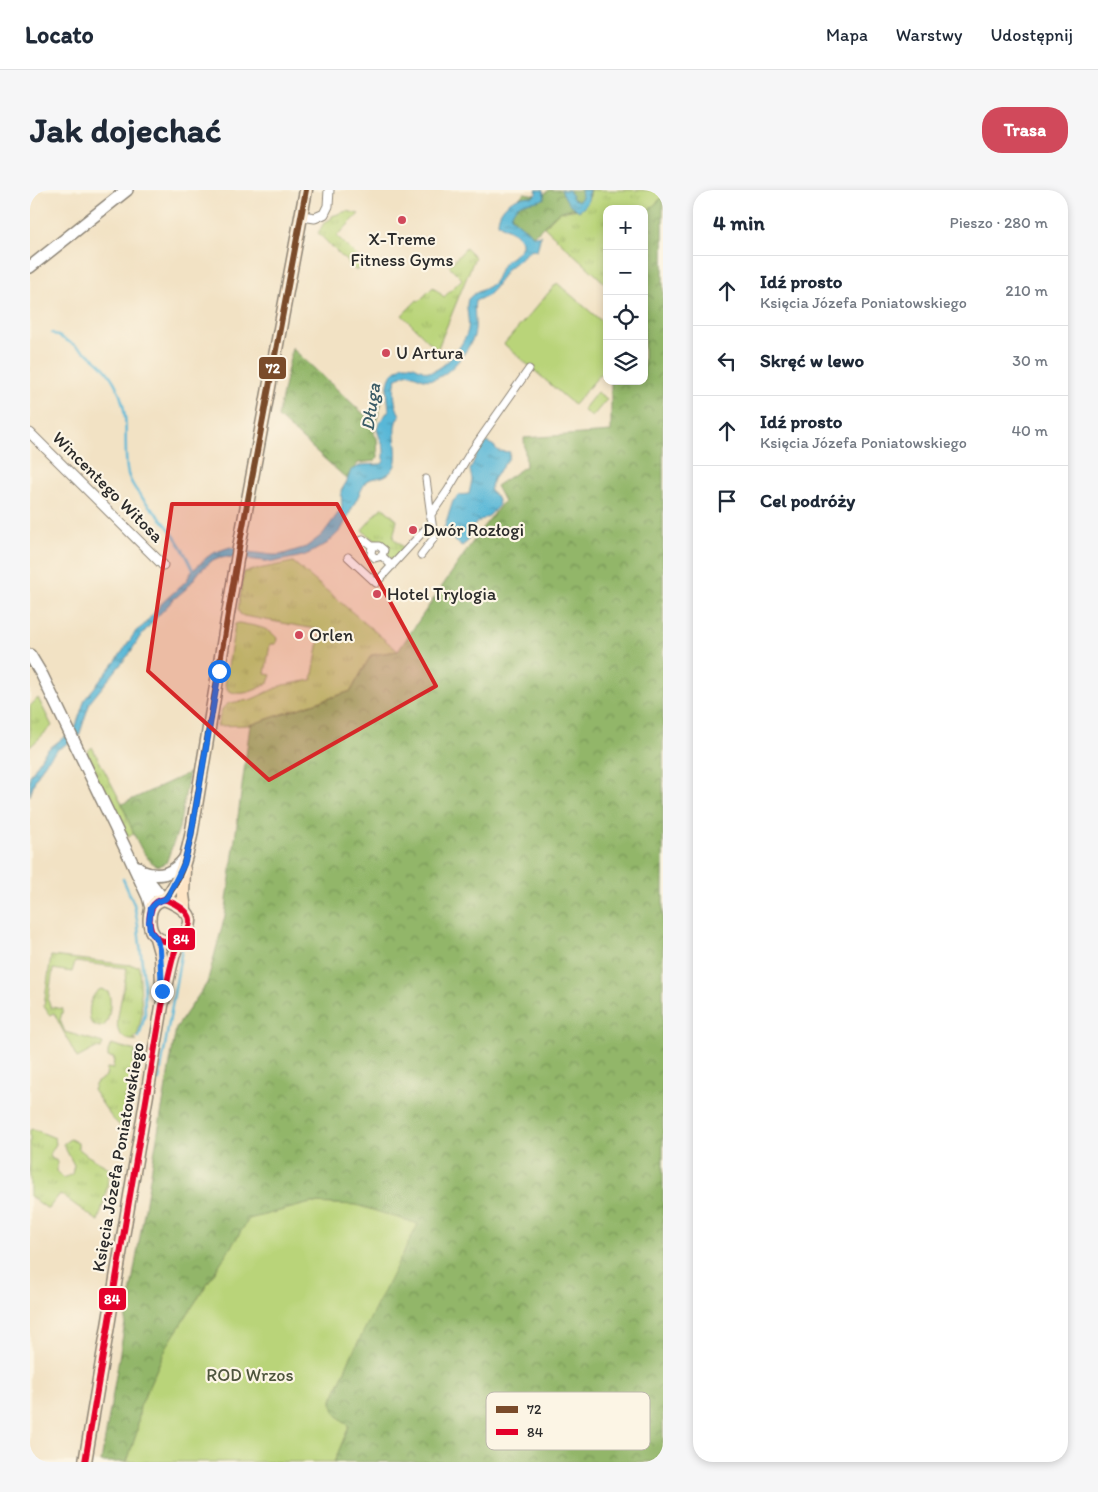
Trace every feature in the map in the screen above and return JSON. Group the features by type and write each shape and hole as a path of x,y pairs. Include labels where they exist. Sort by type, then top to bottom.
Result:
{"main road":[{"path":"185,860 172,890 164,899 151,908 149,927 156,938 170,943 179,943 189,927 189,916 185,909 183,895 185,860 236,563 306,190"},
{"path":"164,899 185,909"},
{"name":"Księcia Józefa Poniatowskiego","path":"156,938 161,956 162,1006"},
{"name":"Księcia Józefa Poniatowskiego","path":"85,1462 162,1006 174,954 179,943"}],"street":[{"path":"30,267 127,190"},
{"path":"302,216 315,218 324,214 328,206 329,190"},
{"path":"348,557 376,583 431,520 470,453 529,369"},
{"name":"Wincentego Witosa","path":"30,433 163,565"},
{"path":"421,555 434,538 426,479"},
{"path":"363,538 372,546 371,554 375,558 382,556 392,566"},
{"path":"30,654 42,675 129,856 148,897 151,908"},
{"path":"129,856 164,899"},
{"path":"142,871 153,875 165,874 175,869 185,860"}],"highlighted area":[{"path":"172,504 337,504 436,686 269,780 148,671"}],"green space":[{"path":"549,190 590,190 589,197 582,206 558,213 538,232 530,236 506,213 524,193 542,196"},
{"path":"590,190 663,190 663,197 648,210 648,205 603,205 603,281 544,227 559,212 579,209 590,196"},
{"path":"663,197 663,1462 334,1462 349,1426 335,1412 332,1400 350,1358 356,1205 311,1203 249,1219 167,1346 140,1407 137,1432 127,1462 101,1462 176,1028 207,983 225,916 250,725 351,691 371,655 398,651 480,531 504,501 496,486 526,466 524,438 611,432 611,385 648,385 648,210"},
{"path":"347,211 359,214 337,236 364,263 356,271 318,233 324,223 332,218 332,216"},
{"path":"466,248 475,257 437,350 402,315 433,287 444,297 462,279 449,266"},
{"path":"557,283 603,323 603,371 574,405 504,344"},
{"path":"292,348 367,417 379,394 383,397 374,434 377,438 378,457 375,461 358,463 347,479 278,417"},
{"path":"597,392 607,399 592,417 583,410"},
{"path":"382,507 397,520 393,538 404,548 393,561 388,556 388,549 382,542 375,541 362,530"},
{"path":"293,562 398,651 371,655 351,691 250,725 217,726 222,709 229,703 250,700 283,685 312,680 321,630 244,616 240,614 238,609 244,572"},
{"path":"239,623 264,629 277,638 276,644 270,644 265,674 271,675 268,683 243,693 228,690 225,685 235,624"},
{"path":"38,698 52,726 30,747 30,706"},
{"path":"92,747 135,833 128,837 115,819 86,757"},
{"path":"189,773 179,828 166,863 158,866 146,856 141,848 122,804"},
{"path":"51,956 139,966 142,1014 137,1037 134,1037 137,1040 131,1040 121,1035 117,1024 127,968 75,962 72,972 53,969 48,1001 51,1007 63,1009 60,1020 65,1032 103,1043 101,1049 96,1048 77,1058 54,1013 49,1015 44,1006"},
{"path":"101,989 108,992 110,1007 106,1023 104,1026 99,1027 91,1023 90,1009 94,995"},
{"path":"111,1044 136,1051 134,1056 135,1079 126,1132 112,1118 93,1090 96,1083 106,1076 107,1068 113,1069 114,1058 108,1057"},
{"path":"33,1129 55,1138 56,1144 50,1154 51,1158 57,1161 57,1171 64,1178 72,1174 74,1165 63,1144 70,1139 78,1143 78,1148 88,1156 109,1168 108,1182 98,1221 60,1194 48,1209 30,1196 30,1130"},
{"name":"ROD Wrzos","path":"311,1203 356,1205 418,1224 350,1358 332,1400 335,1412 349,1426 334,1462 127,1462 137,1432 140,1407 167,1346 249,1219"}],"water":[{"path":"536,190 543,190 545,198 517,206 511,217 534,236 541,235 537,251 532,249 507,269 487,296 475,301 474,336 461,358 439,377 424,379 405,374 396,379 396,407 400,415 396,421 395,429 396,461 388,474 366,481 341,530 328,543 310,553 274,562 220,557 213,560 200,571 187,588 174,599 139,638 130,653 90,702 79,736 57,750 45,763 35,780 30,796 30,776 43,755 75,729 85,699 116,661 136,631 186,581 192,571 213,553 230,547 249,552 280,555 306,547 322,535 342,508 341,491 351,470 362,465 382,464 384,461 384,449 377,430 379,423 389,410 387,390 392,374 403,365 429,372 441,367 453,356 463,342 468,330 468,299 494,282 503,264 519,251 522,245 522,242 515,233 498,223 501,211 515,199 533,197 537,193"},
{"path":"561,190 569,190 573,199 579,201 582,197 581,190 589,190 589,197 584,207 579,211 568,203"},
{"path":"487,442 498,451 510,452 509,458 493,479 490,491 497,497 499,505 490,515 475,524 468,541 462,546 443,532 453,501 459,495 469,494 472,480 470,470 478,451"}],"waterway":[{"path":"52,333 91,356 110,375 117,387 125,417 128,474 140,495 175,537 194,572"},
{"path":"123,879 134,904 138,925"},
{"path":"138,927 144,981 145,1014 139,1037"},
{"path":"157,1080 159,1080 182,949"},
{"path":"137,1054 138,1076"}],"transit line":[{"name":"72","path":"165,899 175,885 185,861 191,836 240,542 306,190"},
{"name":"84","path":"85,1462 162,1006 174,954 190,922 189,916 175,904 166,900 156,902 150,914 152,933 165,942 179,943"}],"place":[{"name":"X-Treme Fitness Gyms","path":"402,220"},
{"name":"U Artura","path":"386,353"},
{"name":"Dwór Rozłogi","path":"413,530"},
{"name":"Hotel Trylogia","path":"377,594"},
{"name":"Orlen","path":"299,635"}],"route":[{"path":"162,991 160,949 149,927 151,908 168,896 184,864 191,836 219,671"}],"water label":[{"name":"Długa","path":"370,407"}]}
